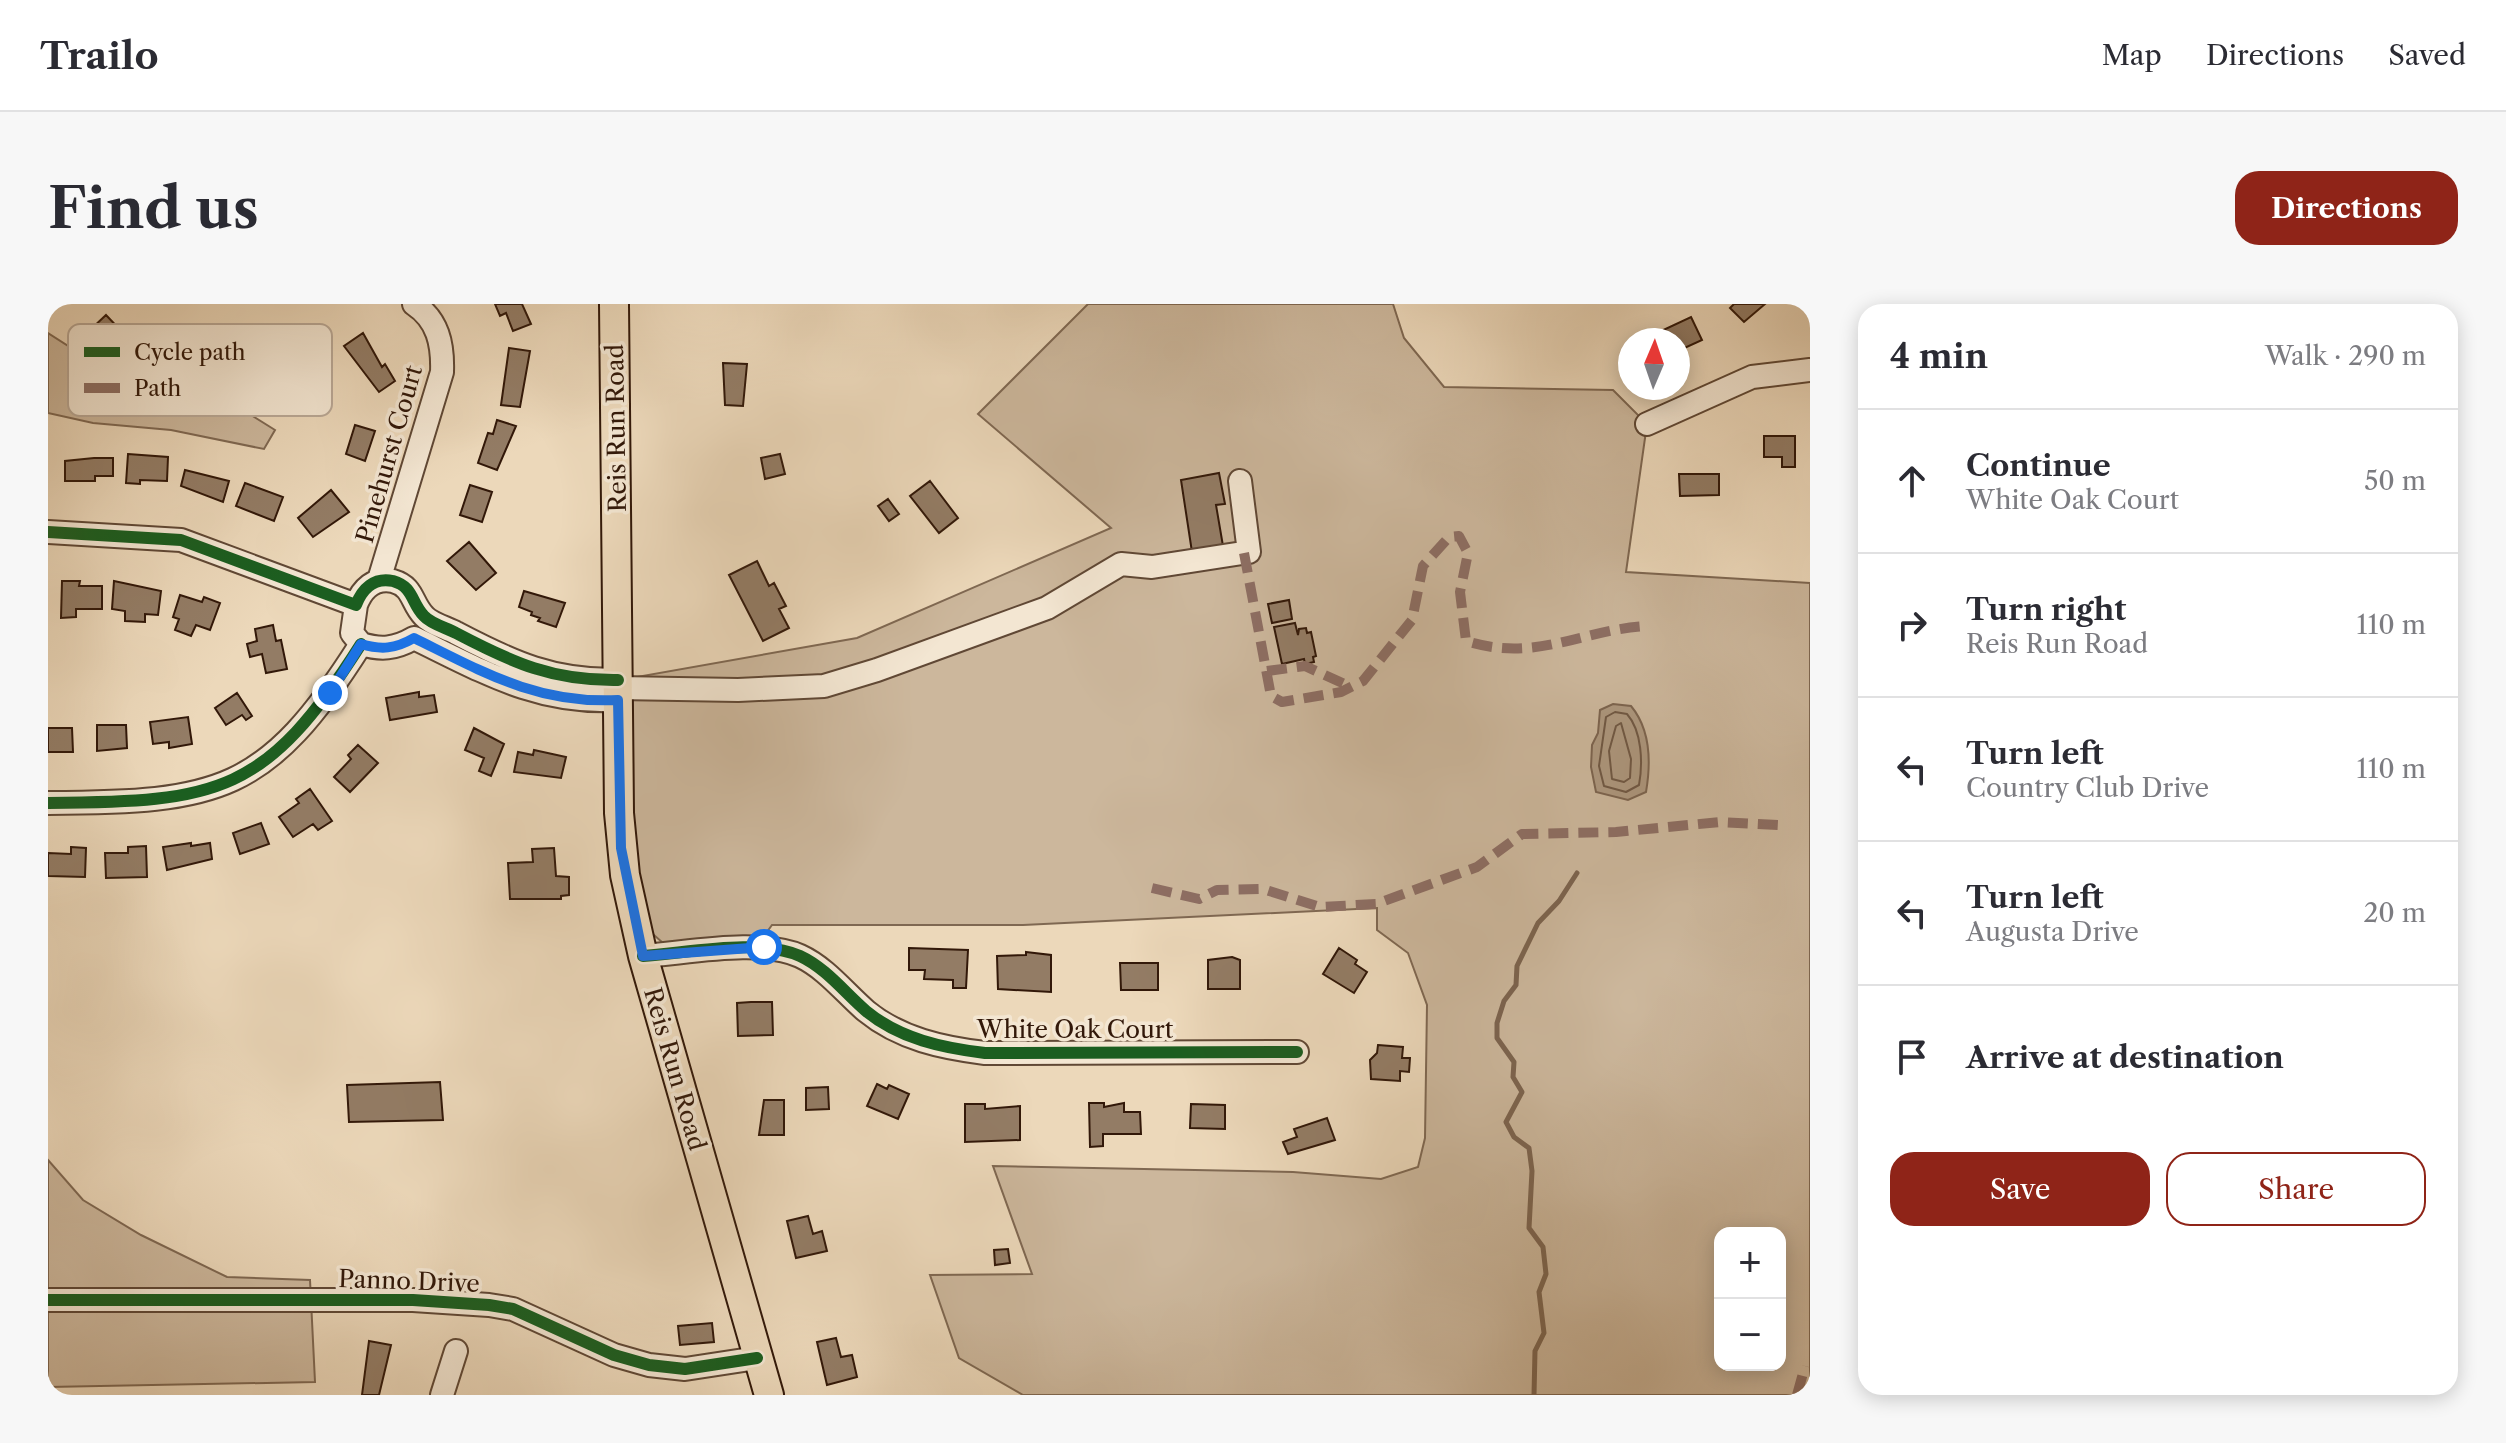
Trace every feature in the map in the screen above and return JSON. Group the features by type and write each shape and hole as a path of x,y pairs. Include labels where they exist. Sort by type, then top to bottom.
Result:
{"main road":[{"name":"Reis Run Road","path":"614,304 621,848 643,956 769,1395"}],"street":[{"name":"Pinehurst Court","path":"379,580 442,372 442,341 429,318 414,304"},
{"path":"1647,424 1752,377 1810,370"},
{"path":"424,616 414,638 400,646 385,649 361,644 352,633 360,594 379,580 407,588 424,616 513,662 572,679 618,689 738,690 824,686 1047,608 1121,564 1152,567 1249,552 1240,481"},
{"path":"48,532 181,540 356,605"},
{"path":"414,638 502,682 545,696 569,701 618,689"},
{"path":"48,803 172,799 203,793 232,782 274,755 299,732 361,644"},
{"name":"White Oak Court","path":"643,956 764,947 778,950 801,957 824,972 868,1013 890,1027 912,1037 958,1050 985,1053 1297,1052"},
{"name":"Panno Drive","path":"48,1300 413,1300 489,1305 513,1309 614,1355 649,1365 685,1369 757,1358"},
{"path":"442,1395 456,1351"}],"shaded area":[{"path":"1088,304 1393,304 1404,338 1444,387 1613,390 1618,400 1623,400 1647,424 1626,572 1810,583 1810,1395 1023,1395 959,1358 930,1275 1032,1274 993,1166 1293,1172 1381,1179 1418,1167 1425,1138 1427,1005 1408,953 1377,930 1377,908 1023,925 772,925 764,936 663,943 646,928 633,839 631,678 857,638 1111,528 978,414"},
{"path":"48,333 68,346 68,416 253,416 275,430 264,449 171,430 93,423 48,413"},
{"path":"48,1160 83,1200 141,1235 227,1277 310,1280 315,1382 48,1387"}],"water":[{"path":"1613,704 1631,706 1638,715 1648,747 1646,792 1628,800 1596,792 1591,767 1592,745 1598,733 1600,710"}],"building":[{"path":"495,304 522,304 531,324 513,331 506,313 500,316"},
{"path":"1734,304 1765,304 1744,322 1730,308"},
{"path":"106,315 115,324 96,324"},
{"path":"1691,317 1702,340 1690,346 1690,328 1668,328"},
{"path":"363,333 382,367 385,364 395,381 379,392 344,346"},
{"path":"509,348 530,351 520,407 501,405"},
{"path":"723,363 747,364 743,406 725,405"},
{"path":"497,420 516,426 497,470 478,463 488,433 493,434"},
{"path":"355,425 375,431 365,461 346,454"},
{"path":"1764,436 1795,436 1795,467 1782,467 1782,457 1764,457"},
{"path":"128,454 168,457 167,481 126,483"},
{"path":"780,454 785,474 765,479 761,458"},
{"path":"113,458 113,476 95,476 95,481 65,481 65,461"},
{"path":"185,470 229,481 223,502 181,486"},
{"path":"1219,473 1225,504 1216,505 1223,546 1192,552 1181,480"},
{"path":"1679,474 1719,474 1719,495 1680,496"},
{"path":"930,481 958,518 939,533 910,496"},
{"path":"245,483 283,497 274,521 236,506"},
{"path":"470,485 492,492 482,522 460,515"},
{"path":"331,490 349,512 313,537 298,518"},
{"path":"888,499 899,514 889,521 878,506"},
{"path":"469,542 496,573 476,590 447,561"},
{"path":"757,561 769,586 774,583 786,606 779,609 789,628 763,641 729,575"},
{"path":"62,581 80,581 79,586 102,586 102,609 76,609 76,617 61,618"},
{"path":"114,581 161,591 158,615 145,614 145,622 125,621 125,611 112,609"},
{"path":"524,591 565,603 556,627 538,621 540,618 531,615 532,612 519,607"},
{"path":"180,595 202,602 204,597 220,603 210,630 196,625 191,636 175,630 179,619 173,617"},
{"path":"1289,600 1292,619 1272,623 1268,604"},
{"path":"1295,623 1298,635 1299,629 1306,628 1307,633 1311,632 1316,656 1313,657 1314,662 1305,664 1304,659 1282,664 1274,627"},
{"path":"273,625 276,641 281,640 287,669 266,673 262,654 250,657 247,644 257,641 255,629"},
{"path":"419,692 419,697 434,695 437,712 390,720 386,698"},
{"path":"237,693 252,716 246,720 242,715 226,725 215,708"},
{"path":"188,717 192,744 169,748 169,742 153,744 150,722"},
{"path":"97,725 126,725 127,748 97,751"},
{"path":"48,728 72,728 73,752 48,752"},
{"path":"474,728 504,744 491,776 479,771 484,758 465,750"},
{"path":"358,745 378,763 350,792 334,777 351,759 348,755"},
{"path":"534,750 566,757 561,778 514,772 518,752 533,755"},
{"path":"310,789 332,821 318,830 313,824 293,837 279,817 299,803 296,799"},
{"path":"261,823 269,844 240,854 233,833"},
{"path":"191,843 191,846 210,843 212,859 167,870 163,847"},
{"path":"146,846 147,877 106,878 105,853 128,853 128,847"},
{"path":"71,847 86,848 85,877 48,876 48,853 71,854"},
{"path":"554,848 556,876 569,877 569,895 561,896 561,899 510,899 508,863 533,862 532,849"},
{"path":"909,948 968,950 966,988 953,988 953,980 924,979 925,970 909,970"},
{"path":"1339,948 1357,960 1355,964 1367,972 1354,993 1323,974"},
{"path":"1026,952 1051,955 1051,992 998,989 997,956 1026,955"},
{"path":"1232,957 1240,960 1240,989 1208,989 1208,960"},
{"path":"1120,963 1158,963 1158,990 1121,990"},
{"path":"772,1002 773,1035 738,1036 737,1003"},
{"path":"1378,1045 1403,1047 1402,1058 1410,1058 1409,1072 1400,1071 1400,1081 1371,1079 1370,1060 1377,1053"},
{"path":"440,1082 443,1120 349,1122 347,1085"},
{"path":"877,1084 887,1089 889,1085 909,1094 898,1119 867,1106"},
{"path":"828,1087 829,1109 806,1110 806,1088"},
{"path":"764,1100 784,1100 784,1135 759,1135"},
{"path":"1089,1103 1104,1103 1104,1107 1124,1103 1124,1112 1140,1112 1141,1134 1103,1134 1103,1146 1090,1147"},
{"path":"965,1104 985,1104 985,1109 1020,1106 1020,1140 965,1142"},
{"path":"1191,1104 1225,1105 1225,1129 1190,1128"},
{"path":"1327,1118 1335,1140 1288,1154 1283,1142 1297,1137 1294,1129"},
{"path":"808,1216 813,1234 822,1231 827,1251 796,1258 787,1221"},
{"path":"1008,1249 1010,1263 995,1265 994,1250"},
{"path":"712,1323 714,1342 680,1345 678,1326"},
{"path":"836,1338 841,1357 852,1355 857,1377 827,1385 817,1342"},
{"path":"369,1341 391,1345 379,1395 362,1395"}],"waterway":[{"path":"1534,1395 1535,1351 1544,1333 1539,1292 1546,1274 1543,1247 1529,1228 1532,1171 1529,1148 1514,1137 1506,1122 1522,1092 1513,1077 1514,1062 1497,1038 1497,1023 1504,1001 1516,985 1517,966 1538,923 1559,901 1577,873"}],"marked path":[{"path":"1244,553 1271,696 1282,702 1341,692 1363,681 1412,620 1423,566 1449,537 1459,536 1468,553 1460,592 1466,641 1491,647 1537,647 1647,626"},
{"path":"1267,671 1305,666 1351,687"},
{"path":"1152,888 1199,899 1217,890 1263,889 1320,907 1376,904 1477,867 1522,834 1616,832 1720,822 1779,825"},
{"path":"1797,1395 1805,1366"}],"cycle path":[{"path":"48,532 181,540 356,605 370,586 380,581 393,581 409,591 427,619 496,653 553,673 618,680"},
{"path":"48,803 156,799 197,792 233,779 265,760 296,732 361,644"},
{"path":"643,956 744,947 783,951 800,956 818,967 866,1011 893,1029 922,1041 969,1051 1297,1052"},
{"path":"48,1300 413,1300 489,1305 513,1309 614,1355 649,1365 685,1369 757,1358"}],"route":[{"path":"330,693 361,644 385,649 400,646 414,638 502,682 545,696 569,701 618,700 621,848 643,956 764,947"}]}
